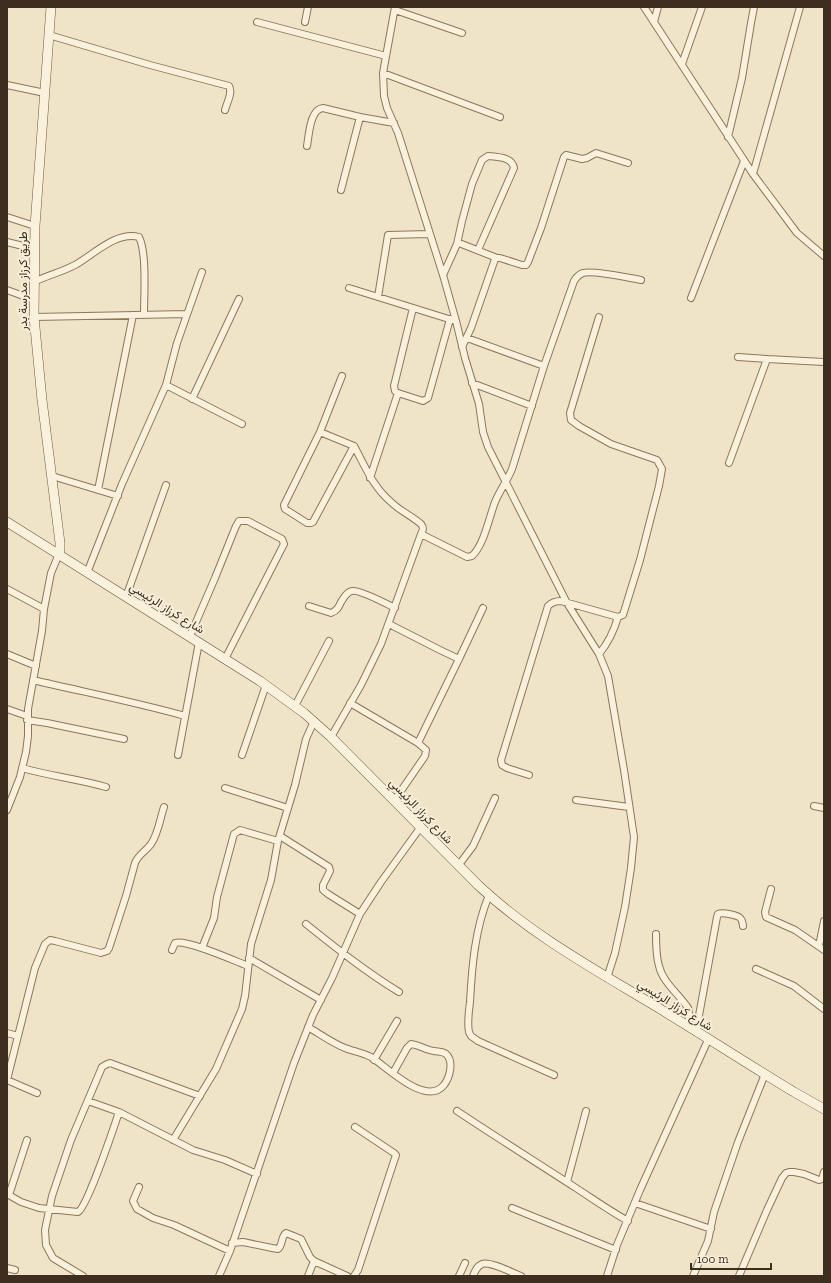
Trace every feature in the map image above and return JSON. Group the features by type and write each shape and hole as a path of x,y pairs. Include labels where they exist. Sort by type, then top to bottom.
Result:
{"street":[{"name":"طريق كرزاز مدرسة بدر","path":"51,7 46,93 35,226 34,317 42,400 60,543 59,554"},
{"path":"305,22 308,7"},
{"path":"644,7 753,174 797,233 824,256"},
{"path":"654,22 658,7"},
{"path":"682,64 702,7"},
{"path":"728,137 742,78 754,7"},
{"path":"753,174 800,7"},
{"path":"462,33 395,9 383,73 384,96 387,108 398,133 444,275 453,320 479,404 485,440 568,603 599,654 608,676 634,837 631,868 621,926 607,978"},
{"path":"257,22 386,56"},
{"path":"49,36 229,86 231,90 225,110"},
{"path":"383,73 500,116"},
{"path":"7,85 46,93"},
{"path":"307,146 312,118 316,111 320,108 394,123"},
{"path":"341,190 360,117"},
{"path":"457,244 459,243 522,266 526,265 541,228 562,160 566,155 582,159 596,153 628,163"},
{"path":"444,275 457,244 472,184 482,160 488,156 510,160 513,163 514,168 478,250"},
{"path":"691,298 744,161"},
{"path":"7,217 35,226"},
{"path":"378,297 388,235 430,234"},
{"path":"34,282 47,275 64,270 76,264 95,251 117,239 133,236 139,237 143,244 144,256 144,315"},
{"path":"7,242 35,249"},
{"path":"462,347 481,304 495,259 497,258"},
{"path":"87,573 118,496 166,385 187,314 202,272"},
{"path":"421,534 467,557 472,556 477,550 495,503 512,469 544,366 574,281 583,273 592,272 641,280"},
{"path":"348,288 453,320"},
{"path":"7,290 34,300"},
{"path":"192,399 239,299"},
{"path":"413,308 394,386 395,391 398,393 423,401 427,399 453,320"},
{"path":"34,317 187,314"},
{"path":"98,490 133,315"},
{"path":"529,775 507,768 502,765 501,760 548,606 556,601 618,617 623,615 659,486 662,469 657,460 611,444 571,420 570,413 599,317"},
{"path":"467,338 544,366"},
{"path":"738,357 824,362"},
{"path":"729,463 767,359"},
{"path":"342,376 320,432 284,507 285,510 311,524 354,446"},
{"path":"472,383 532,406"},
{"path":"166,385 242,424"},
{"path":"370,478 398,393"},
{"path":"320,432 354,446 370,478 378,489 391,503 421,524 423,531 381,644 331,737"},
{"path":"52,476 118,496"},
{"path":"126,597 166,485"},
{"path":"190,636 239,521 248,521 282,539 284,544 225,658"},
{"name":"شارع كرزاز الرئيسي","path":"7,522 225,658 295,706 331,737 489,896 541,936 708,1040 824,1109"},
{"path":"7,810 12,800 22,768 28,736 27,718 44,609 51,573 59,554"},
{"path":"7,589 44,609"},
{"path":"309,606 331,613 334,612 338,609 346,594 354,590 364,593 395,608"},
{"path":"418,743 483,608"},
{"path":"599,654 608,643 618,617"},
{"path":"389,624 459,659"},
{"path":"295,706 329,641"},
{"path":"178,755 199,642"},
{"path":"7,654 36,666"},
{"path":"34,680 186,716"},
{"path":"242,755 266,685"},
{"path":"350,703 418,743 426,750 425,756 394,801"},
{"path":"7,709 27,718 46,723 124,739"},
{"path":"173,1140 221,1059 242,1009 251,944 271,880 279,839 306,739 314,721"},
{"path":"22,768 106,787"},
{"path":"224,788 288,808"},
{"path":"458,866 473,846 495,798"},
{"path":"576,800 629,807"},
{"path":"814,806 824,808"},
{"path":"37,1093 7,1080 35,968 45,944 50,940 101,953 107,951 126,896 135,863 137,858 154,839 164,807"},
{"path":"219,1276 230,1251 294,1063 308,1027 343,954 360,914 420,828"},
{"path":"202,948 214,918 217,897 234,834 240,830 279,839 329,866 330,871 323,885 323,890 360,914"},
{"path":"771,889 765,912 766,917 795,930 821,948 824,921"},
{"path":"489,896 484,908 476,939 470,990 468,1031 471,1036 478,1041 554,1075"},
{"path":"692,1029 718,914 722,913 740,917 743,926"},
{"path":"306,924 343,954 399,992"},
{"path":"656,934 659,967 663,976 688,1008 692,1029"},
{"path":"172,950 174,945 178,942 202,948 248,966"},
{"path":"249,958 321,1000"},
{"path":"756,969 794,986 824,1009"},
{"path":"374,1060 396,1021"},
{"path":"308,1027 337,1044 369,1056 405,1082 420,1090 433,1091 445,1084 451,1069 450,1061 442,1051 433,1051 411,1044 407,1048 393,1073"},
{"path":"7,1033 18,1036"},
{"path":"608,1276 616,1250 635,1203 708,1040"},
{"path":"83,1276 53,1258 46,1245 45,1230 54,1191 71,1140 102,1067 110,1063 200,1096"},
{"path":"693,1276 708,1241 714,1212 765,1074"},
{"path":"88,1101 119,1112 193,1150 225,1160 257,1174"},
{"path":"457,1111 608,1210 628,1221"},
{"path":"567,1182 586,1111"},
{"path":"27,1140 8,1195 21,1202 39,1208 78,1212 81,1210 102,1161 119,1112"},
{"path":"354,1276 358,1270 396,1155 355,1127"},
{"path":"739,1276 767,1210 782,1178 786,1173 794,1172 804,1174 819,1180 822,1179 824,1172"},
{"path":"138,1187 133,1201 140,1212 174,1225 230,1251"},
{"path":"635,1203 711,1229"},
{"path":"512,1208 616,1250"},
{"path":"232,1243 244,1242 278,1249 281,1245 283,1235 286,1233 301,1239 310,1257 314,1261 347,1276"},
{"path":"308,1276 314,1261"},
{"path":"459,1276 465,1263"},
{"path":"473,1276 480,1265 487,1263 521,1276"},
{"path":"7,1268 15,1270"}]}
